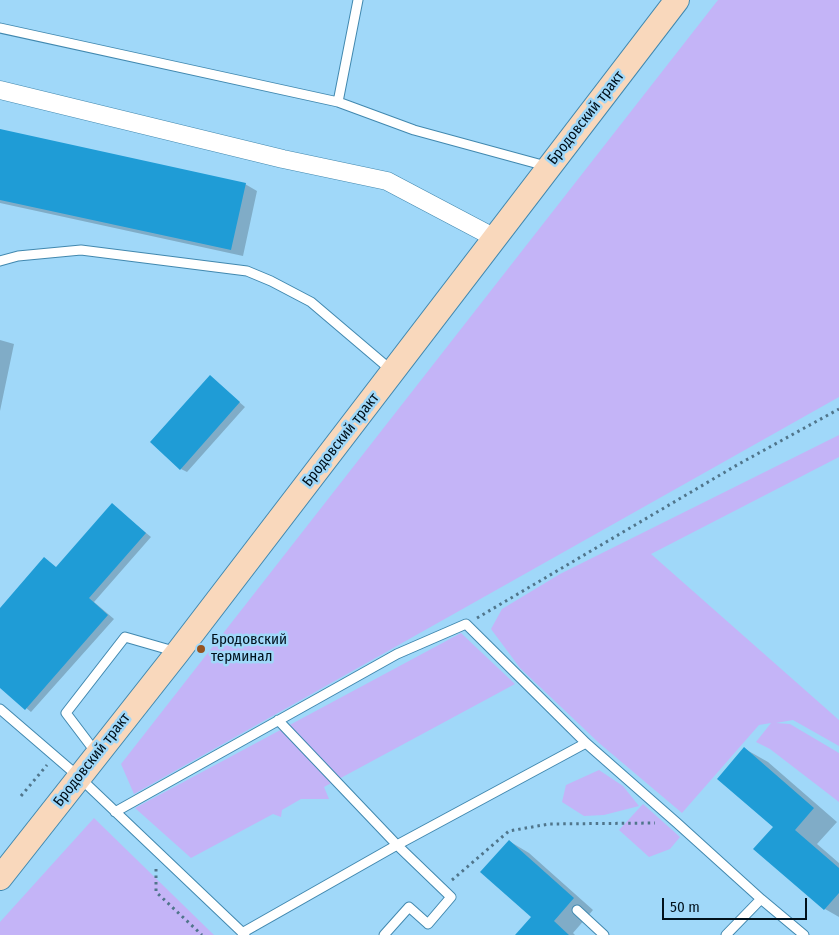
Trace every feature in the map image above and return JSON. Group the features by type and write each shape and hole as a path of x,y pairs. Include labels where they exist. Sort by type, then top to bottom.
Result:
{"street":[{"name":"Бродовский тракт","path":"0,878 178,652 677,0"},
{"path":"0,90 283,159 387,180 495,238"}],"lane":[{"path":"338,102 358,0"},
{"path":"0,28 338,102 414,130 549,167"},
{"path":"0,261 18,256 81,250 247,271 311,302 393,372"},
{"path":"115,812 397,654 466,624 586,743 804,935"},
{"path":"97,754 66,713 125,637 178,652"},
{"path":"0,709 79,777 244,934 398,845 586,743"},
{"path":"278,720 398,845 451,896 428,924 409,907 384,935"},
{"path":"726,935 761,899"},
{"path":"577,910 604,935"}],"path":[{"path":"466,624 737,465 839,409"},
{"path":"442,888 509,832 549,824 677,823"},
{"path":"156,851 156,892 202,935"}],"shaded area":[{"path":"718,0 839,0 839,397 134,794 121,764"},
{"path":"839,435 839,457 651,554 839,720 839,746 793,720 776,723 790,724 839,753 839,802 770,749 756,742 771,723 759,725 682,813 599,743 520,668 491,629 502,609 560,574"},
{"path":"461,633 515,684 324,787 329,799 301,799 282,810 281,817 273,814 191,858 135,808"},
{"path":"599,770 623,786 639,806 604,815 584,816 562,802 566,785"},
{"path":"643,804 680,837 670,849 649,857 619,830"},
{"path":"94,818 214,935 0,935 0,922"}],"building":[{"path":"0,129 246,183 231,250 0,200"},
{"path":"210,375 240,402 180,470 150,442"},
{"path":"112,503 146,533 89,598 108,615 25,710 0,688 0,608 44,557 56,567"},
{"path":"744,747 814,808 795,830 839,868 839,893 824,910 753,849 773,827 717,779"},
{"path":"509,840 574,898 554,921 569,935 515,935 531,917 480,872"}],"place":[{"name":"Бродовский терминал","path":"201,649"}]}
